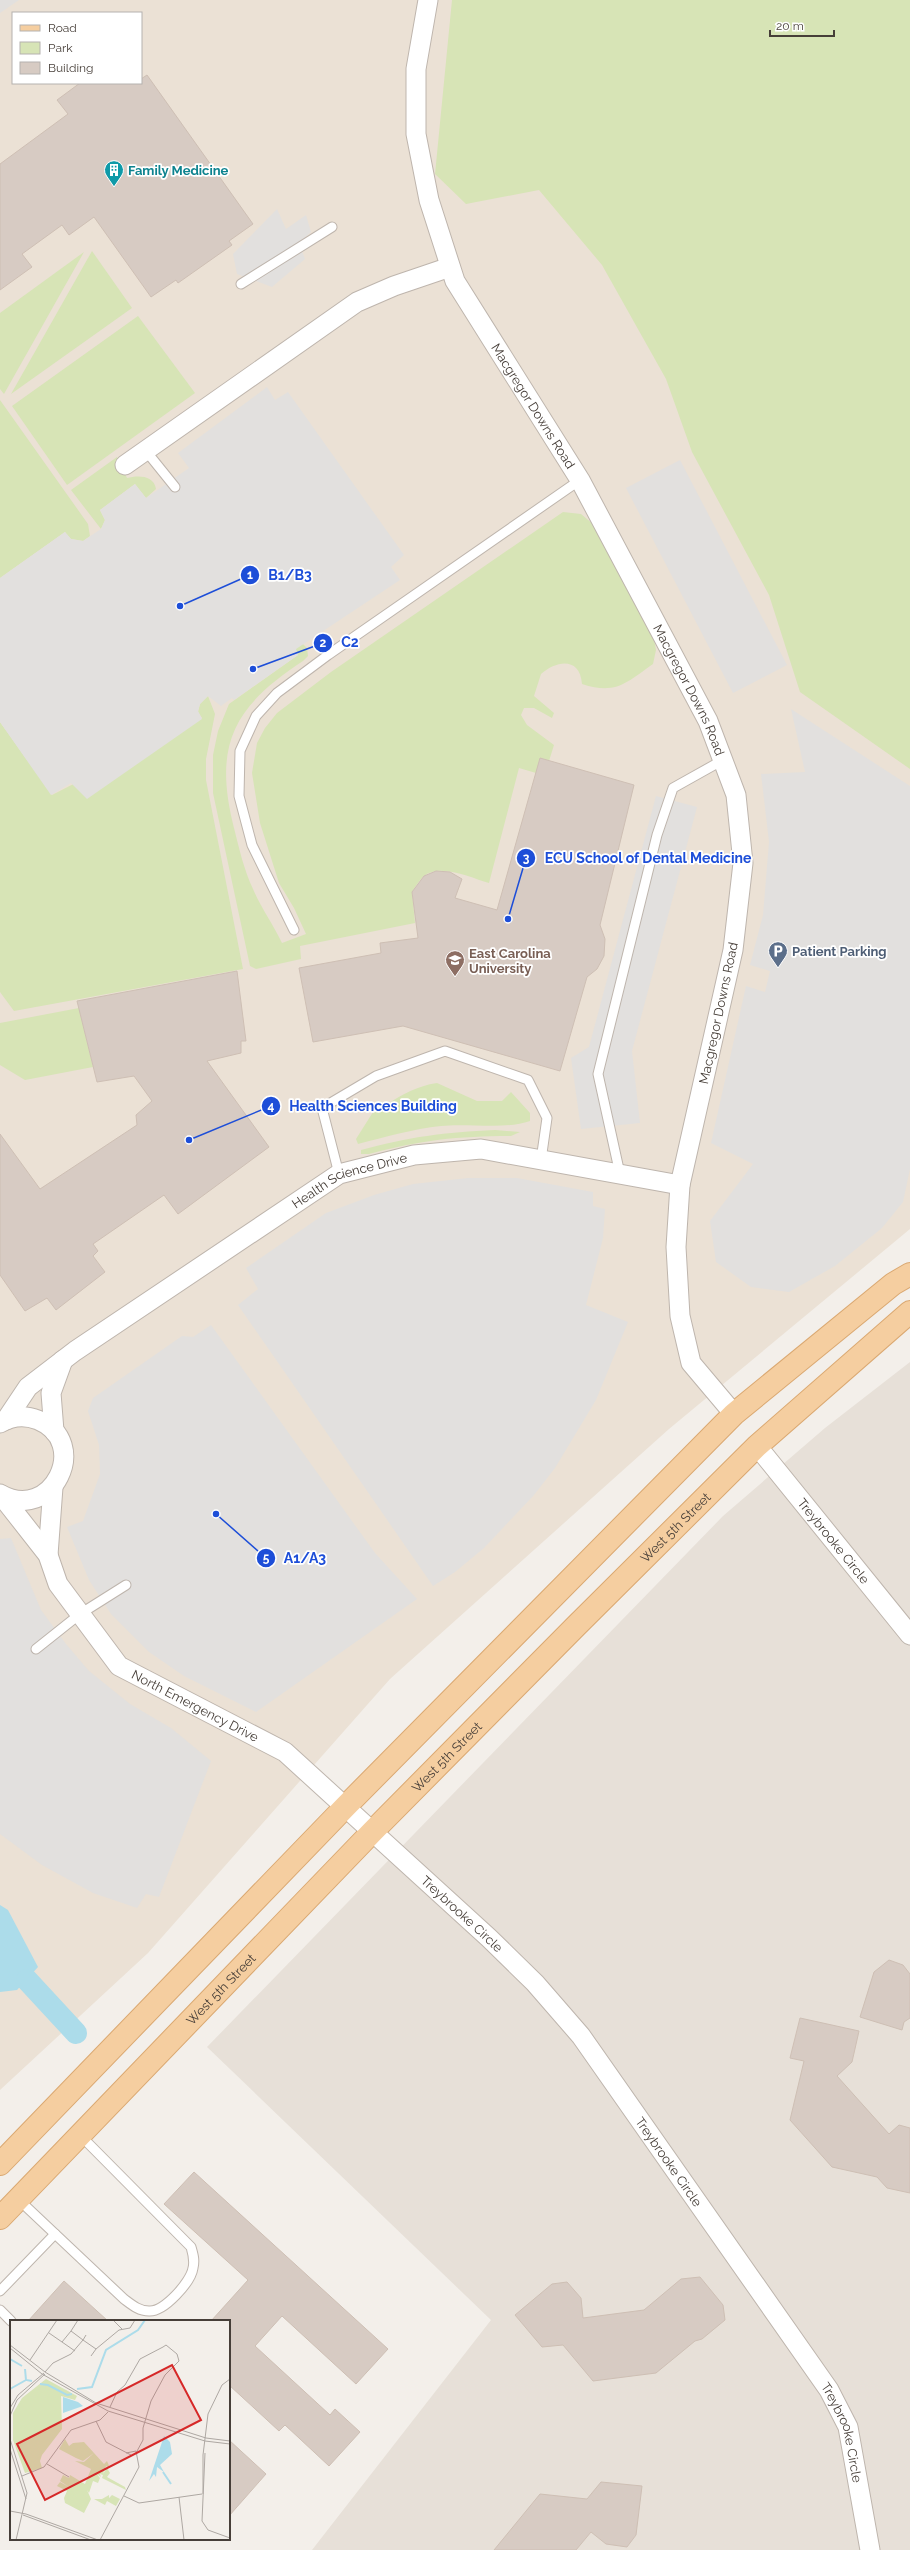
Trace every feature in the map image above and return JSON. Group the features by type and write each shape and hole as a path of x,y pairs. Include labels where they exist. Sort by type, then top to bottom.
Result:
{"main road":[{"path":"0,2164 346,1806 734,1414 893,1284 910,1274"},
{"name":"West 5th Street","path":"0,2218 373,1831 576,1626 757,1446 910,1312"}],"street":[{"name":"Macgregor Downs Road","path":"428,0 416,69 416,134 429,200 455,281 580,480 708,722 736,795 743,863 733,950 680,1185 676,1247 680,1316 691,1363 734,1414"},
{"path":"125,466 357,302 394,286 450,267"},
{"name":"Health Science Drive","path":"3,1422 28,1387 63,1360 340,1174 414,1155 482,1149 680,1185"},
{"path":"54,1431 51,1393 63,1360"},
{"name":"North Emergency Drive","path":"1,1494 15,1500 28,1500 42,1495 53,1487 60,1476 64,1465 64,1453 54,1431 44,1422 32,1417 19,1417 3,1422"},
{"name":"Treybrooke Circle","path":"757,1446 910,1635"},
{"name":"North Emergency Drive","path":"48,1555 53,1487"},
{"name":"North Emergency Drive","path":"1,1494 48,1555 58,1584 119,1666 285,1752 373,1831"},
{"name":"Treybrooke Circle","path":"373,1831 535,1983 581,2036 829,2390 848,2427 870,2550"}],"lane":[{"path":"240,284 332,227"},
{"path":"146,451 175,487"},
{"path":"294,930 252,846 240,796 240,751 256,716 277,693 328,655 580,480"},
{"path":"620,1174 598,1074 657,835 672,788 723,760"},
{"path":"340,1174 322,1108 376,1076 445,1051 528,1080 547,1118 540,1160"},
{"path":"36,1649 80,1614 126,1585"},
{"path":"18,2199 124,2299 137,2308 149,2311 160,2309 187,2283 193,2269 194,2258 191,2247 80,2135"},
{"path":"0,2291 55,2234"},
{"path":"0,2310 10,2320"}],"shaded area":[{"name":"East Carolina University","path":"0,0 476,0 910,724 910,1229 669,1429 390,1679 148,1953 0,2090"},
{"path":"0,0 19,0 0,13"},
{"path":"277,209 286,229 306,215 311,232 299,243 305,259 272,287 237,274 233,254"},
{"path":"267,387 275,400 288,392 404,555 391,567 400,580 296,649 298,655 234,700 232,698 221,706 208,696 200,704 198,711 202,719 87,799 71,783 51,795 0,722 0,578 65,532 71,539 83,541 101,529 105,520 100,510 135,484 146,498 189,468 178,453"},
{"path":"680,460 787,665 733,693 626,488"},
{"path":"791,709 910,786 910,1169 903,1202 882,1228 835,1266 789,1292 751,1287 716,1262 710,1221 753,1164 711,1143 746,986 765,992 770,971 750,965 763,915 769,842 761,774 805,772"},
{"path":"656,796 697,807 632,1051 640,1123 581,1129 571,1058 589,1047"},
{"path":"468,1178 517,1178 593,1192 593,1206 605,1209 603,1238 586,1305 628,1322 596,1400 555,1468 534,1495 484,1548 455,1572 433,1586 238,1305 258,1289 246,1268 326,1213 374,1195 413,1184"},
{"path":"211,1325 375,1553 417,1599 256,1712 184,1676 149,1652 111,1614 89,1580 67,1527 83,1521 100,1474 99,1445 88,1411 93,1398 182,1336 193,1337"},
{"path":"910,1362 910,2550 312,2550 491,2320 207,2047 723,1516 825,1428"},
{"path":"11,1538 41,1610 66,1644 89,1671 130,1704 171,1728 211,1761 159,1897 146,1894 137,1908 93,1893 42,1865 0,1834 0,1539"}],"green space":[{"path":"452,0 910,0 910,769 800,692 769,595 692,452 666,379 602,265 539,190 466,204 435,174"},
{"path":"92,251 132,308 11,394"},
{"path":"84,252 4,394 0,389 0,313"},
{"path":"138,316 195,393 67,485 12,406"},
{"path":"0,400 88,524 90,536 83,541 71,539 65,532 0,578"},
{"path":"117,457 127,478 136,476 145,477 155,484 156,489 146,498 135,484 100,510 105,520 101,529 71,490"},
{"path":"563,512 581,514 593,524 654,639 656,650 653,664 628,682 612,688 594,687 582,684 577,669 572,665 567,664 554,666 541,674 534,696 554,713 552,718 534,708 524,708 521,715 527,725 554,745 549,761 536,773 519,768 489,883 455,872 438,871 430,873 423,877 412,892 415,923 300,946 301,959 256,969 250,966 213,793 213,755 218,731 229,704 298,655 294,647 302,643 307,648 308,656 279,678 260,695 245,712 234,731 228,751 226,773 228,799 244,867 256,896 282,943 306,934 294,908 279,883 260,823 252,773 257,743 265,728 277,713 331,672"},
{"path":"208,696 215,714 206,759 206,780 243,969 14,1011 0,992 0,722 52,795 202,718 198,712 200,704"},
{"path":"79,1008 93,1067 25,1080 0,1065 0,1023"},
{"path":"437,1083 477,1101 502,1101 511,1092 530,1113 530,1121 520,1124 498,1126 452,1125 431,1127 358,1144 356,1139 380,1101 386,1105 410,1091"},
{"path":"495,1130 520,1132 511,1136 456,1138 423,1142 369,1154 361,1154 361,1150 411,1138 460,1132"}],"water":[{"path":"0,1905 8,1910 38,1967 17,1990 0,1992"}],"building":[{"name":"Family Medicine","path":"147,75 253,224 229,241 232,245 178,283 176,280 151,297 94,217 69,235 62,225 22,254 32,267 0,290 0,164 68,114 57,100 79,84 142,84 142,78"},
{"path":"540,758 634,785 600,925 605,939 604,956 597,969 587,977 560,1071 403,1026 313,1042 299,968 381,953 380,943 418,938 412,892 424,876 436,871 450,872 462,879 455,898 497,910"},
{"path":"237,971 246,1041 241,1041 241,1053 207,1061 269,1147 178,1214 164,1195 93,1244 98,1251 93,1256 105,1272 56,1310 47,1298 25,1311 0,1275 0,1134 40,1189 137,1125 136,1115 152,1101 134,1076 97,1082 77,1001"},
{"path":"889,1960 903,1965 910,1974 910,2018 904,2022 902,2030 860,2017 874,1972"},
{"path":"800,2018 859,2031 852,2062 837,2076 889,2134 899,2125 910,2128 910,2193 887,2188 877,2177 832,2167 790,2120 804,2061 790,2058"},
{"path":"194,2172 388,2349 356,2384 282,2316 255,2346 330,2415 335,2409 360,2432 329,2466 285,2425 279,2431 230,2386 230,2320 212,2320 248,2280 164,2204"},
{"path":"700,2277 723,2305 725,2320 702,2339 695,2341 656,2373 593,2381 563,2345 542,2347 515,2315 552,2284 567,2282 581,2298 583,2318 644,2310 681,2279"},
{"path":"64,2281 107,2320 29,2320"},
{"path":"230,2441 266,2474 230,2515"},
{"path":"601,2482 642,2486 636,2535 627,2547 606,2544 591,2532 576,2550 494,2550 540,2494 587,2499"}],"waterway":[{"path":"27,1980 76,2033"}],"place":[{"name":"Family Medicine","path":"114,187"},
{"name":"B1/B3","path":"180,606"},
{"name":"C2","path":"253,669"},
{"name":"ECU School of Dental Medicine","path":"508,919"},
{"name":"Patient Parking","path":"778,968"},
{"name":"East Carolina University","path":"455,977"},
{"name":"Health Sciences Building","path":"189,1140"},
{"name":"A1/A3","path":"216,1514"}]}
